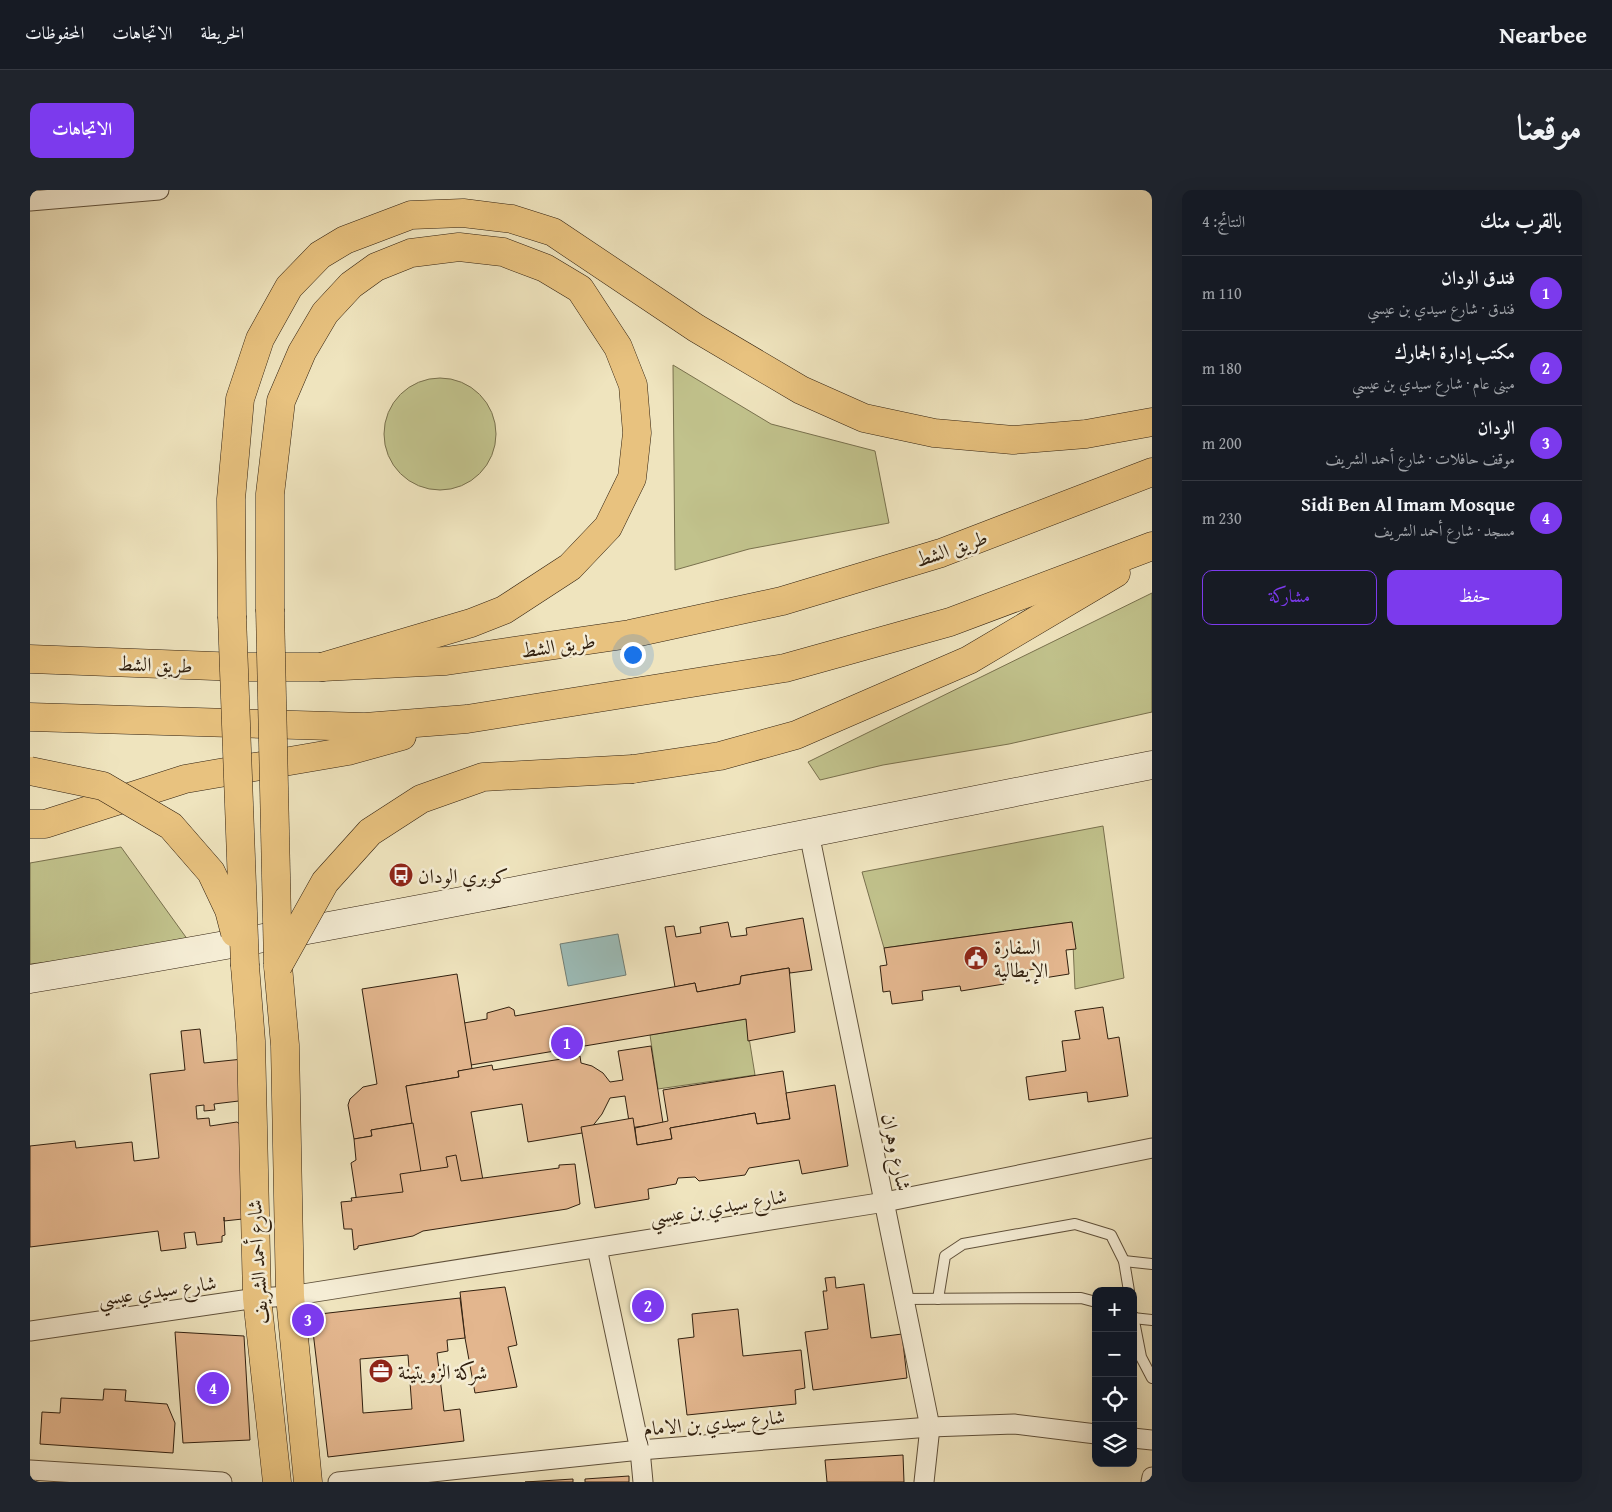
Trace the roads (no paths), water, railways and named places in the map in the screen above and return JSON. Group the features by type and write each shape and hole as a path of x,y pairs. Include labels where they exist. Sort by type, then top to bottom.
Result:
{"highway":[{"path":"245,966 232,616 231,499 240,399 260,339 290,287 320,255 345,240 411,215 464,213 512,219 553,232 598,260 696,328 801,390 864,418 934,433 1013,440 1086,434 1152,422"},
{"name":"شارع أحمد الشريف","path":"308,1482 290,1296 285,1045 278,966 270,609 270,494 281,401 302,352 325,313 351,285 376,267 411,253 459,247 503,252 545,268 580,289 618,346 633,385 637,433 632,478 608,527 570,567 504,610 471,623 322,667"},
{"name":"طريق الشط","path":"30,659 240,667 322,667 446,662 630,634 782,601 940,554 1152,472"},
{"path":"30,717 365,727 466,719 784,668 950,622 1152,546"},
{"path":"278,966 325,882 370,832 421,799 483,778 633,769 720,756 796,735 969,660 1152,552"},
{"path":"30,824 45,824 185,779 348,751 466,719"},
{"path":"30,771 103,786 171,826 211,872 229,910 245,966"},
{"name":"شارع أحمد الشريف","path":"245,966 251,1041 257,1298 276,1482"}],"main road":[{"path":"30,979 213,948 1152,765"}],"street":[{"path":"30,201 159,190"},
{"name":"شارع وهران","path":"809,832 930,1427 924,1482"},
{"name":"شارع سيدي بن عيسي","path":"290,1296 885,1202 1152,1148"},
{"path":"597,1248 640,1450 643,1482"},
{"name":"شارع سيدي عيسي","path":"30,1331 257,1298 290,1296"},
{"name":"شارع سيدي بن الامام","path":"338,1482 640,1450 930,1427 1014,1424 1092,1434"},
{"path":"1137,1438 1152,1440"},
{"path":"30,1470 222,1482"},
{"path":"1151,1482 1152,1477"}],"lane":[{"path":"938,1299 945,1256 963,1244 1075,1224 1111,1235 1124,1260 1128,1287"},
{"path":"1124,1260 1152,1264"},
{"path":"904,1299 1081,1298 1092,1301"},
{"path":"1137,1318 1152,1320"},
{"path":"1136,1332 1141,1357 1152,1378"}],"water":[{"path":"618,934 626,975 568,986 560,944"}],"place":[{"name":"كوبري الودان","path":"401,875"},
{"name":"السفارة الإيطالية","path":"976,958"},
{"name":"فندق الودان","path":"567,1043"},
{"name":"مكتب إدارة الجمارك","path":"648,1306"},
{"name":"الودان","path":"308,1320"},
{"name":"شركة الزويتينة","path":"381,1371"},
{"name":"Sidi Ben Al Imam Mosque","path":"213,1388"}]}
